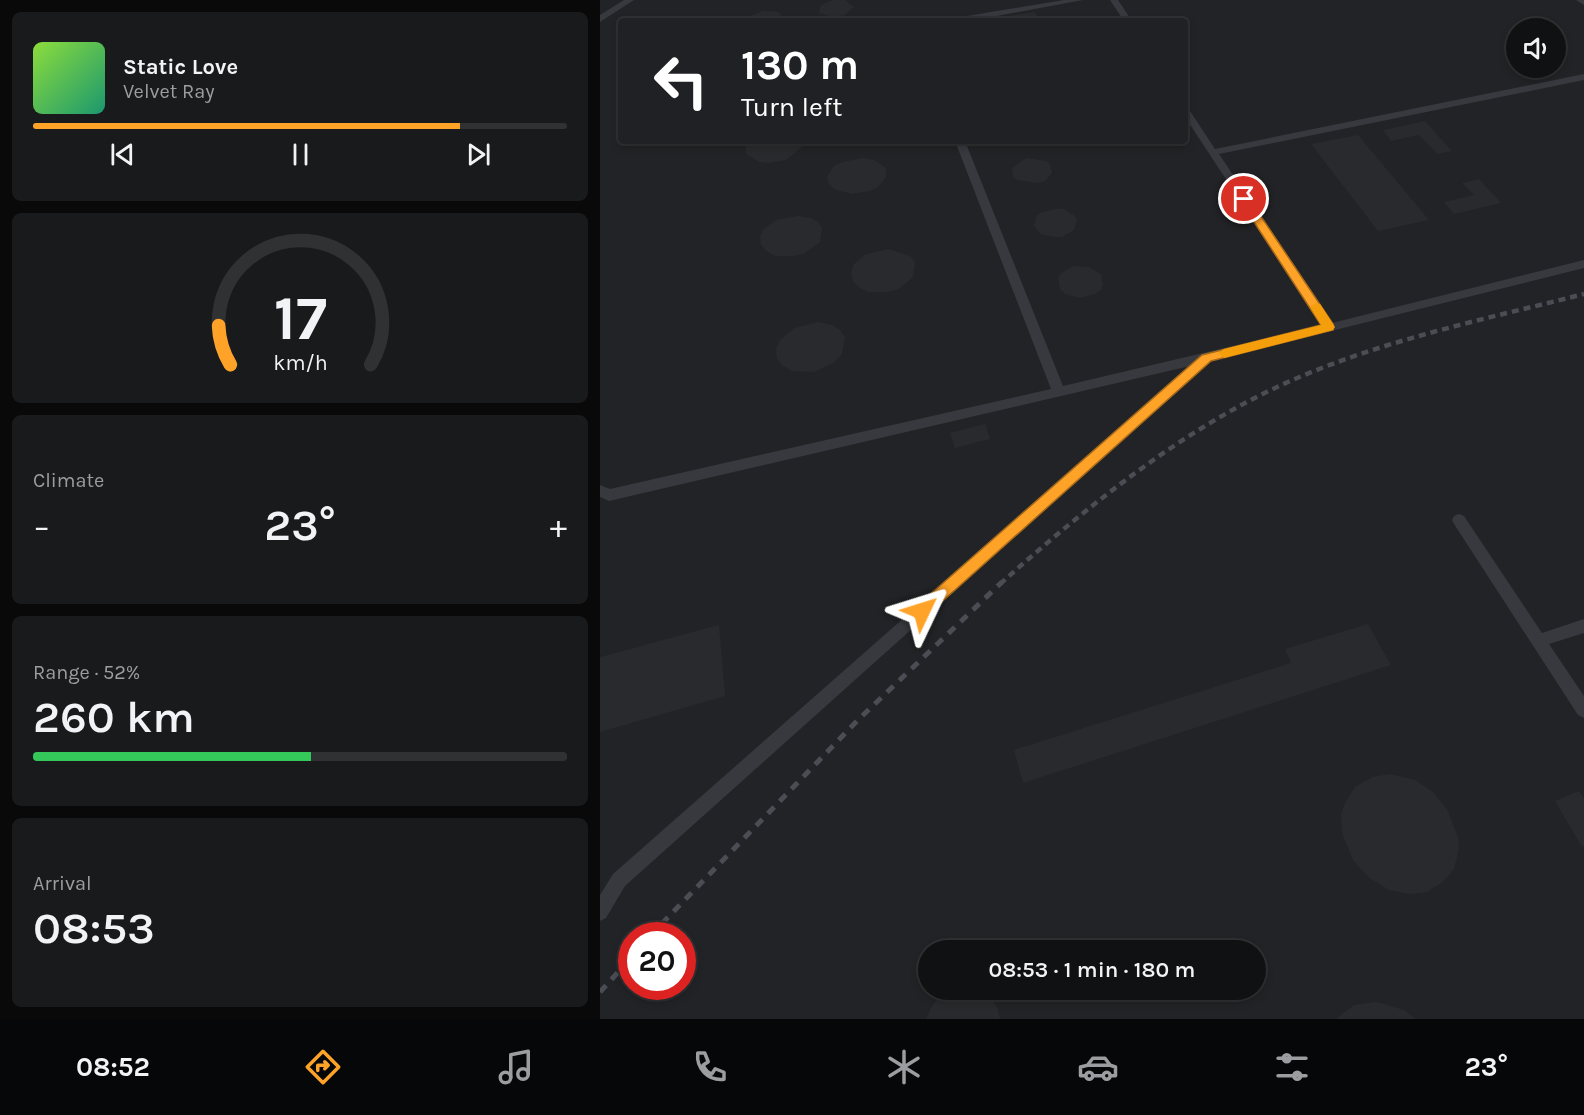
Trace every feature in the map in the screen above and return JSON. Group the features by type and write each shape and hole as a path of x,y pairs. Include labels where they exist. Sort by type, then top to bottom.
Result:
{"lane":[{"path":"600,18 630,0"},
{"path":"973,18 1079,0"},
{"path":"1114,0 1126,18"},
{"path":"1580,0 1584,3"},
{"path":"1213,152 1584,77"},
{"path":"1188,114 1329,327"},
{"path":"961,144 1058,390"},
{"path":"600,491 609,495 1058,390 1207,358 1584,264"},
{"path":"600,912 620,880 1207,358"},
{"path":"1459,520 1584,710"},
{"path":"1539,641 1584,626"}],"shaded area":[{"path":"600,0 1584,0 1584,1019 600,1019"}],"building":[{"path":"833,0 845,0 854,7 845,15 833,17 819,13 823,4"},
{"path":"763,11 779,12 783,18 750,18"},
{"path":"1035,12 1038,18 1002,18"},
{"path":"1425,121 1452,151 1437,154 1419,135 1391,141 1383,130"},
{"path":"1358,135 1429,220 1378,231 1311,144"},
{"path":"748,144 802,144 802,147 786,160 768,163 759,162 746,154"},
{"path":"862,158 874,160 886,168 886,177 878,187 852,194 834,189 829,184 827,177 834,166"},
{"path":"1026,158 1046,161 1050,164 1052,173 1045,181 1038,183 1017,180 1013,177 1012,168"},
{"path":"1479,179 1501,203 1454,214 1444,202 1474,195 1462,183"},
{"path":"1064,209 1075,216 1077,220 1074,230 1062,237 1040,234 1034,225 1037,215"},
{"path":"798,216 811,218 818,222 822,228 820,242 805,253 794,256 775,256 766,251 761,245 760,237 763,230 776,220"},
{"path":"889,249 910,256 915,262 913,277 899,289 888,292 868,292 858,287 853,281 851,272 854,264 866,254"},
{"path":"1073,266 1089,267 1101,274 1103,285 1101,290 1080,298 1065,294 1060,289 1058,278 1061,273"},
{"path":"818,322 832,325 840,330 845,337 842,354 835,362 814,372 792,371 783,366 777,359 776,349 780,340 794,328"},
{"path":"985,424 990,439 955,448 950,433"},
{"path":"1368,624 1391,665 1023,783 1014,750 1291,663 1285,649"},
{"path":"719,625 725,696 600,732 600,657"},
{"path":"1390,774 1415,780 1433,792 1447,809 1458,837 1459,849 1454,869 1443,882 1427,892 1410,894 1389,890 1368,877 1353,860 1343,836 1341,815 1355,787 1372,777"},
{"path":"1579,791 1584,798 1584,846 1582,847 1555,801"},
{"path":"937,1000 992,1000 998,1009 1000,1019 926,1019"},
{"path":"1376,1002 1404,1010 1416,1019 1336,1019 1354,1005"}],"railway":[{"path":"1000,584 1084,512 1143,467 1204,426 1277,387 1362,353 1450,327 1584,294"},
{"path":"663,922 858,720 1002,582"},
{"path":"600,992 618,972"}],"slow traffic":[{"path":"1224,353 1329,327 1316,307"}],"route":[{"path":"922,611 1207,358 1329,327 1244,199"}]}
